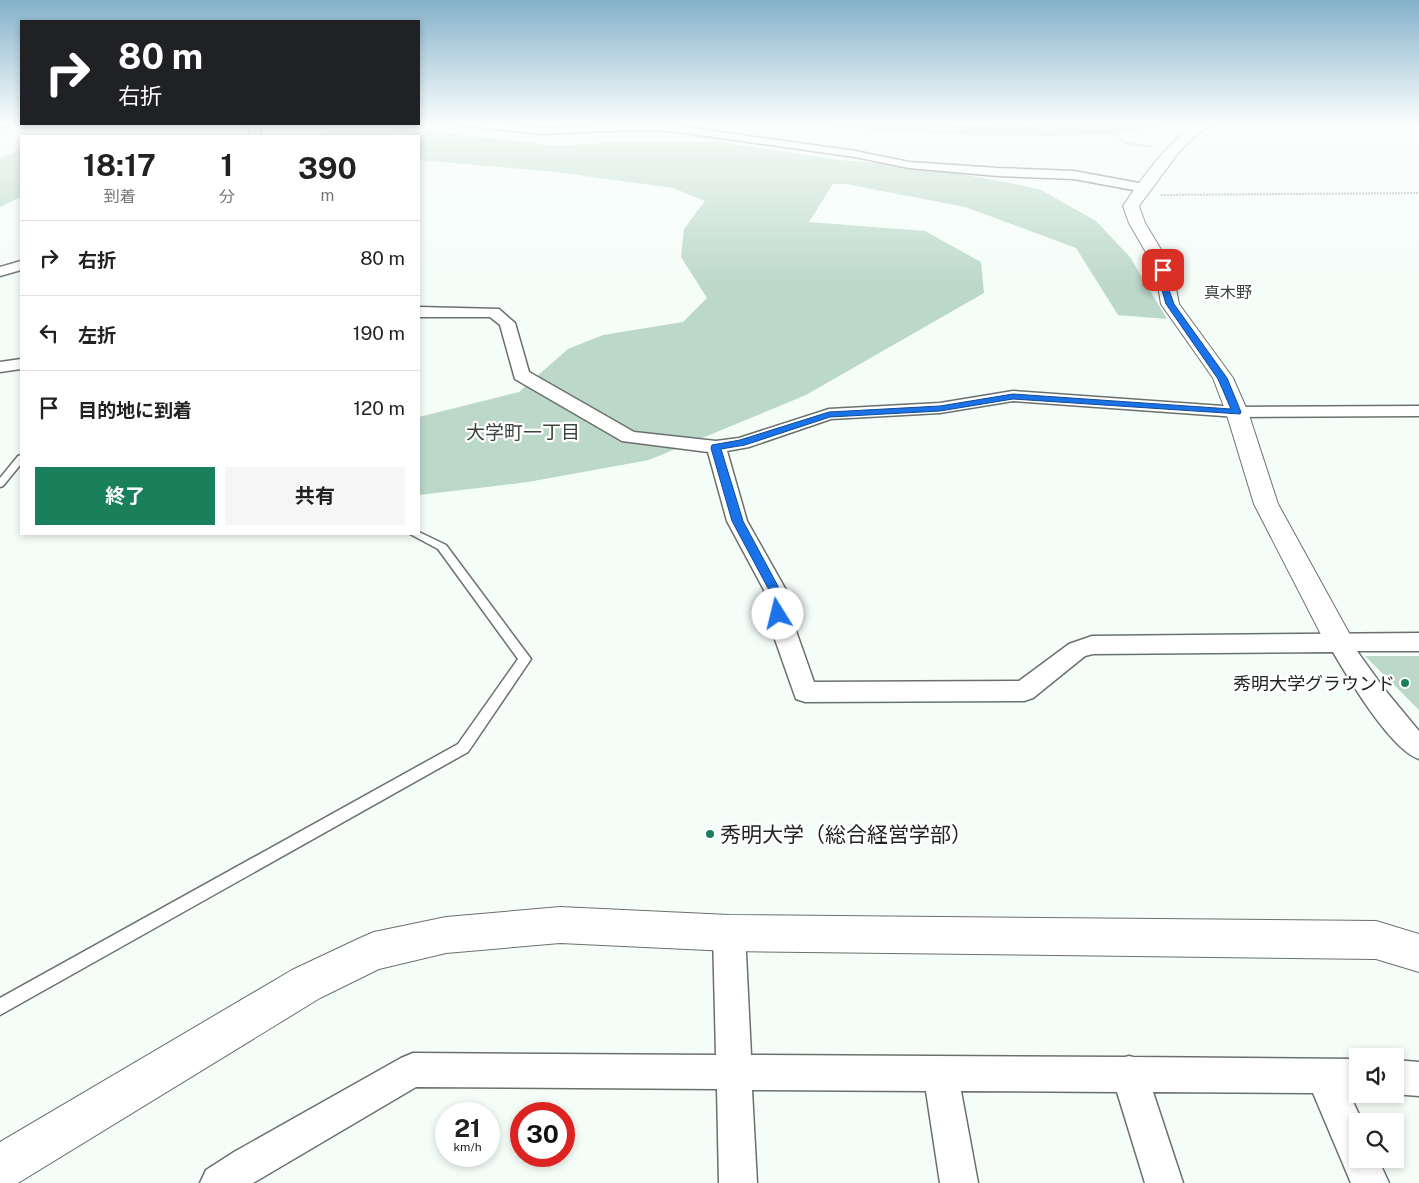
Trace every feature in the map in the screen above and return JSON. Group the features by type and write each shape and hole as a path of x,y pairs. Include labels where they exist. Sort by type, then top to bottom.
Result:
{"street":[{"path":"1083,177 1141,191"},
{"path":"1152,177 1131,206 1134,217 1163,270 1170,304 1223,378 1237,412 1266,504 1339,642 1356,670 1401,730 1419,748"},
{"path":"0,272 20,265"},
{"path":"420,312 494,312 507,323 521,375 629,437 716,448 742,443 829,414 940,408 1013,396 1237,412 1419,411"},
{"path":"0,367 20,364"},
{"path":"716,448 737,521 775,590 778,614 805,692 1024,691 1077,650 1092,645 1419,642"},
{"path":"0,1168 306,984 374,951 446,935 560,925 729,933 1376,940 1419,953"},
{"path":"729,933 738,1183"},
{"path":"219,1183 247,1164 413,1070 735,1070 1349,1076"},
{"path":"940,1072 959,1183"},
{"path":"1128,1073 1164,1183"},
{"path":"1323,1076 1349,1134"},
{"path":"1404,1078 1419,1079"},
{"path":"1364,1168 1370,1183"}],"lane":[{"path":"0,484 20,459"},
{"path":"0,1007 463,748 525,658 442,547 417,535"}],"path":[{"path":"1141,191 1419,193"}],"green space":[{"path":"0,177 20,177 20,197 0,207"},
{"path":"593,177 978,177 1041,190 1096,221 1130,257 1167,319 1118,315 1076,248 965,207 846,184 833,184 809,222 925,231 981,262 984,293 806,395 649,460 528,482 420,495 420,417 519,392 568,349 603,335 683,322 707,298 681,257 684,229 705,201 673,188"},
{"name":"秀明大学グラウンド","path":"1365,656 1419,656 1419,710"}],"place":[{"name":"秀明大学グラウンド","path":"1405,683"},
{"name":"秀明大学（総合経営学部）","path":"710,834"}],"district":[{"name":"真木野","path":"1228,292"},
{"name":"大学町一丁目","path":"523,432"}],"route":[{"path":"778,614 775,590 737,521 716,448 742,443 829,414 940,408 1013,396 1237,412 1223,378 1191,336 1170,304 1163,270"}]}
